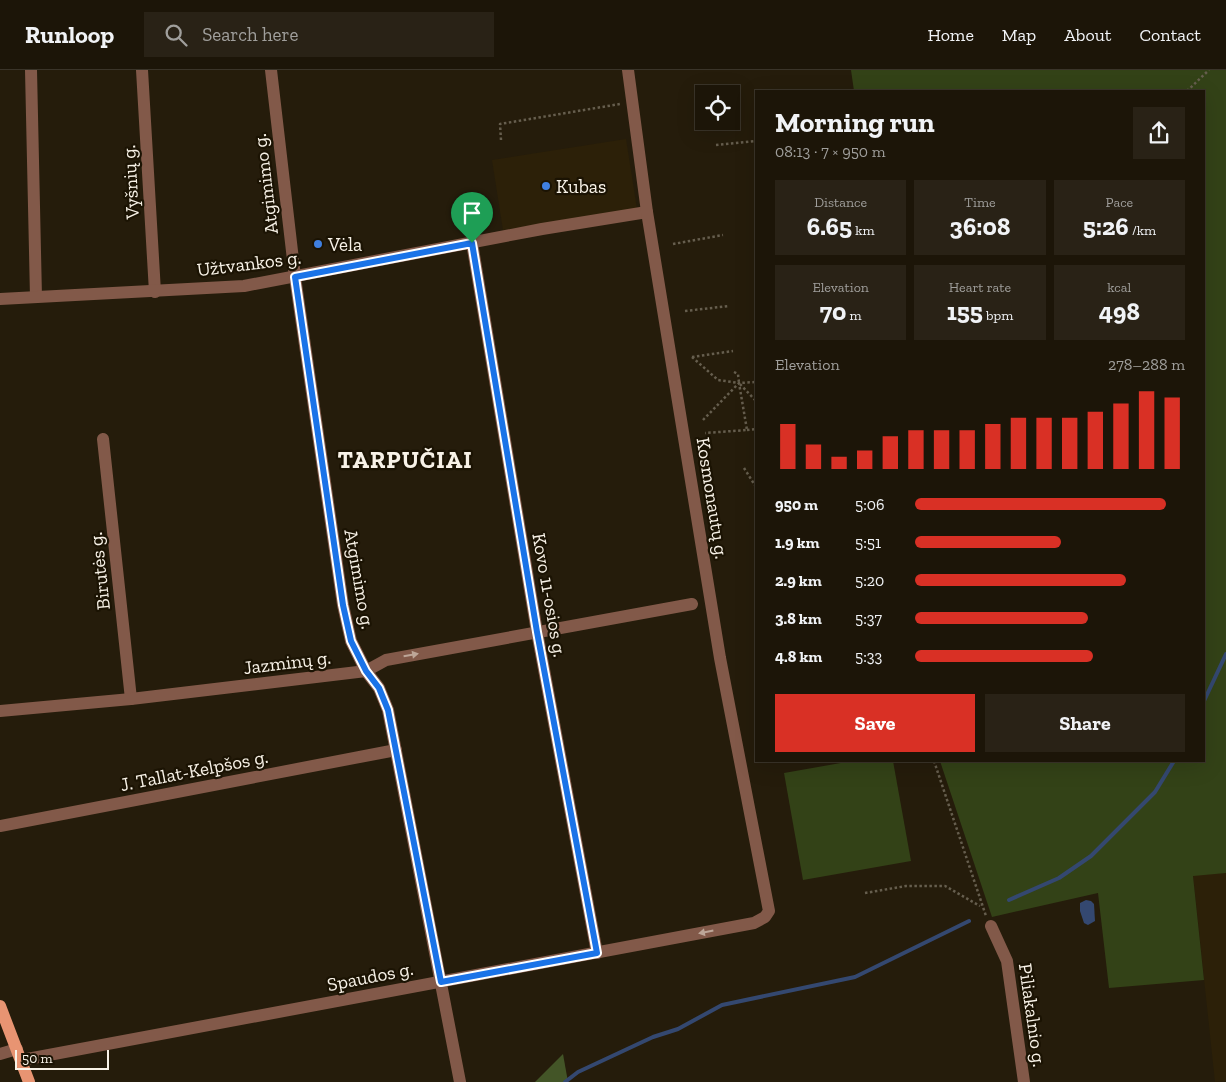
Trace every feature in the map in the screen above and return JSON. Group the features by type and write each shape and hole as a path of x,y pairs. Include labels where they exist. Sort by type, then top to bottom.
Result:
{"main road":[{"path":"0,1006 29,1082"}],"street":[{"path":"31,70 36,297"},
{"name":"Vyšnių g.","path":"142,70 155,292"},
{"name":"Atgimimo g.","path":"271,70 295,277 343,605 351,641 366,671 379,688 388,710 460,1082"},
{"name":"Kosmonautų g.","path":"628,70 647,212 720,658 769,912 765,917 754,923"},
{"name":"Užtvankos g.","path":"0,299 244,286 542,229 647,212"},
{"name":"Kovo 11-osios g.","path":"472,243 537,632 597,953"},
{"name":"Birutės g.","path":"103,439 132,699"},
{"name":"Jazminų g.","path":"0,711 132,699 366,671 386,660 692,604"},
{"name":"J. Tallat-Kelpšos g.","path":"0,826 396,750"},
{"name":"Spaudos g.","path":"0,1054 19,1055 441,982 754,923"},
{"name":"Piliakalnio g.","path":"991,926 1005,954 1010,974 1024,1082"}],"path":[{"path":"1188,90 1208,70"},
{"path":"501,140 500,124 632,102"},
{"path":"716,144 755,141"},
{"path":"673,244 723,235"},
{"path":"685,311 729,306"},
{"path":"732,351 692,357 718,380 739,383 755,382"},
{"path":"734,372 738,374 747,430"},
{"path":"739,383 755,400"},
{"path":"703,420 739,383"},
{"path":"705,433 755,429"},
{"path":"744,468 755,485"},
{"path":"934,762 982,907 991,926"},
{"path":"865,892 906,886 945,886 982,907"}],"shaded area":[{"path":"626,139 637,209 503,230 492,160"},
{"path":"1226,873 1226,1081 1215,1082 1193,875"}],"green space":[{"path":"851,70 1226,70 1226,873 1193,876 1204,980 1109,988 1098,893 992,917 940,762 1205,762 1205,90 854,90"},
{"path":"846,762 893,762 911,861 803,880 784,773"},
{"path":"563,1054 568,1082 535,1082"}],"water":[{"path":"1086,900 1094,904 1095,921 1088,925 1084,923 1080,911 1080,903"}],"waterway":[{"path":"1205,699 1226,654"},
{"path":"1009,900 1059,878 1091,856 1155,792 1173,762"},
{"path":"565,1082 578,1072 653,1037 678,1029 722,1005 855,977 969,921"}],"place":[{"name":"Kubas","path":"546,186"},
{"name":"Vėla","path":"318,244"}],"district":[{"name":"TARPUČIAI","path":"405,460"}],"route":[{"path":"472,243 537,632 597,953 441,982 388,710 379,688 366,671 351,641 343,605 295,277 472,243"}]}
